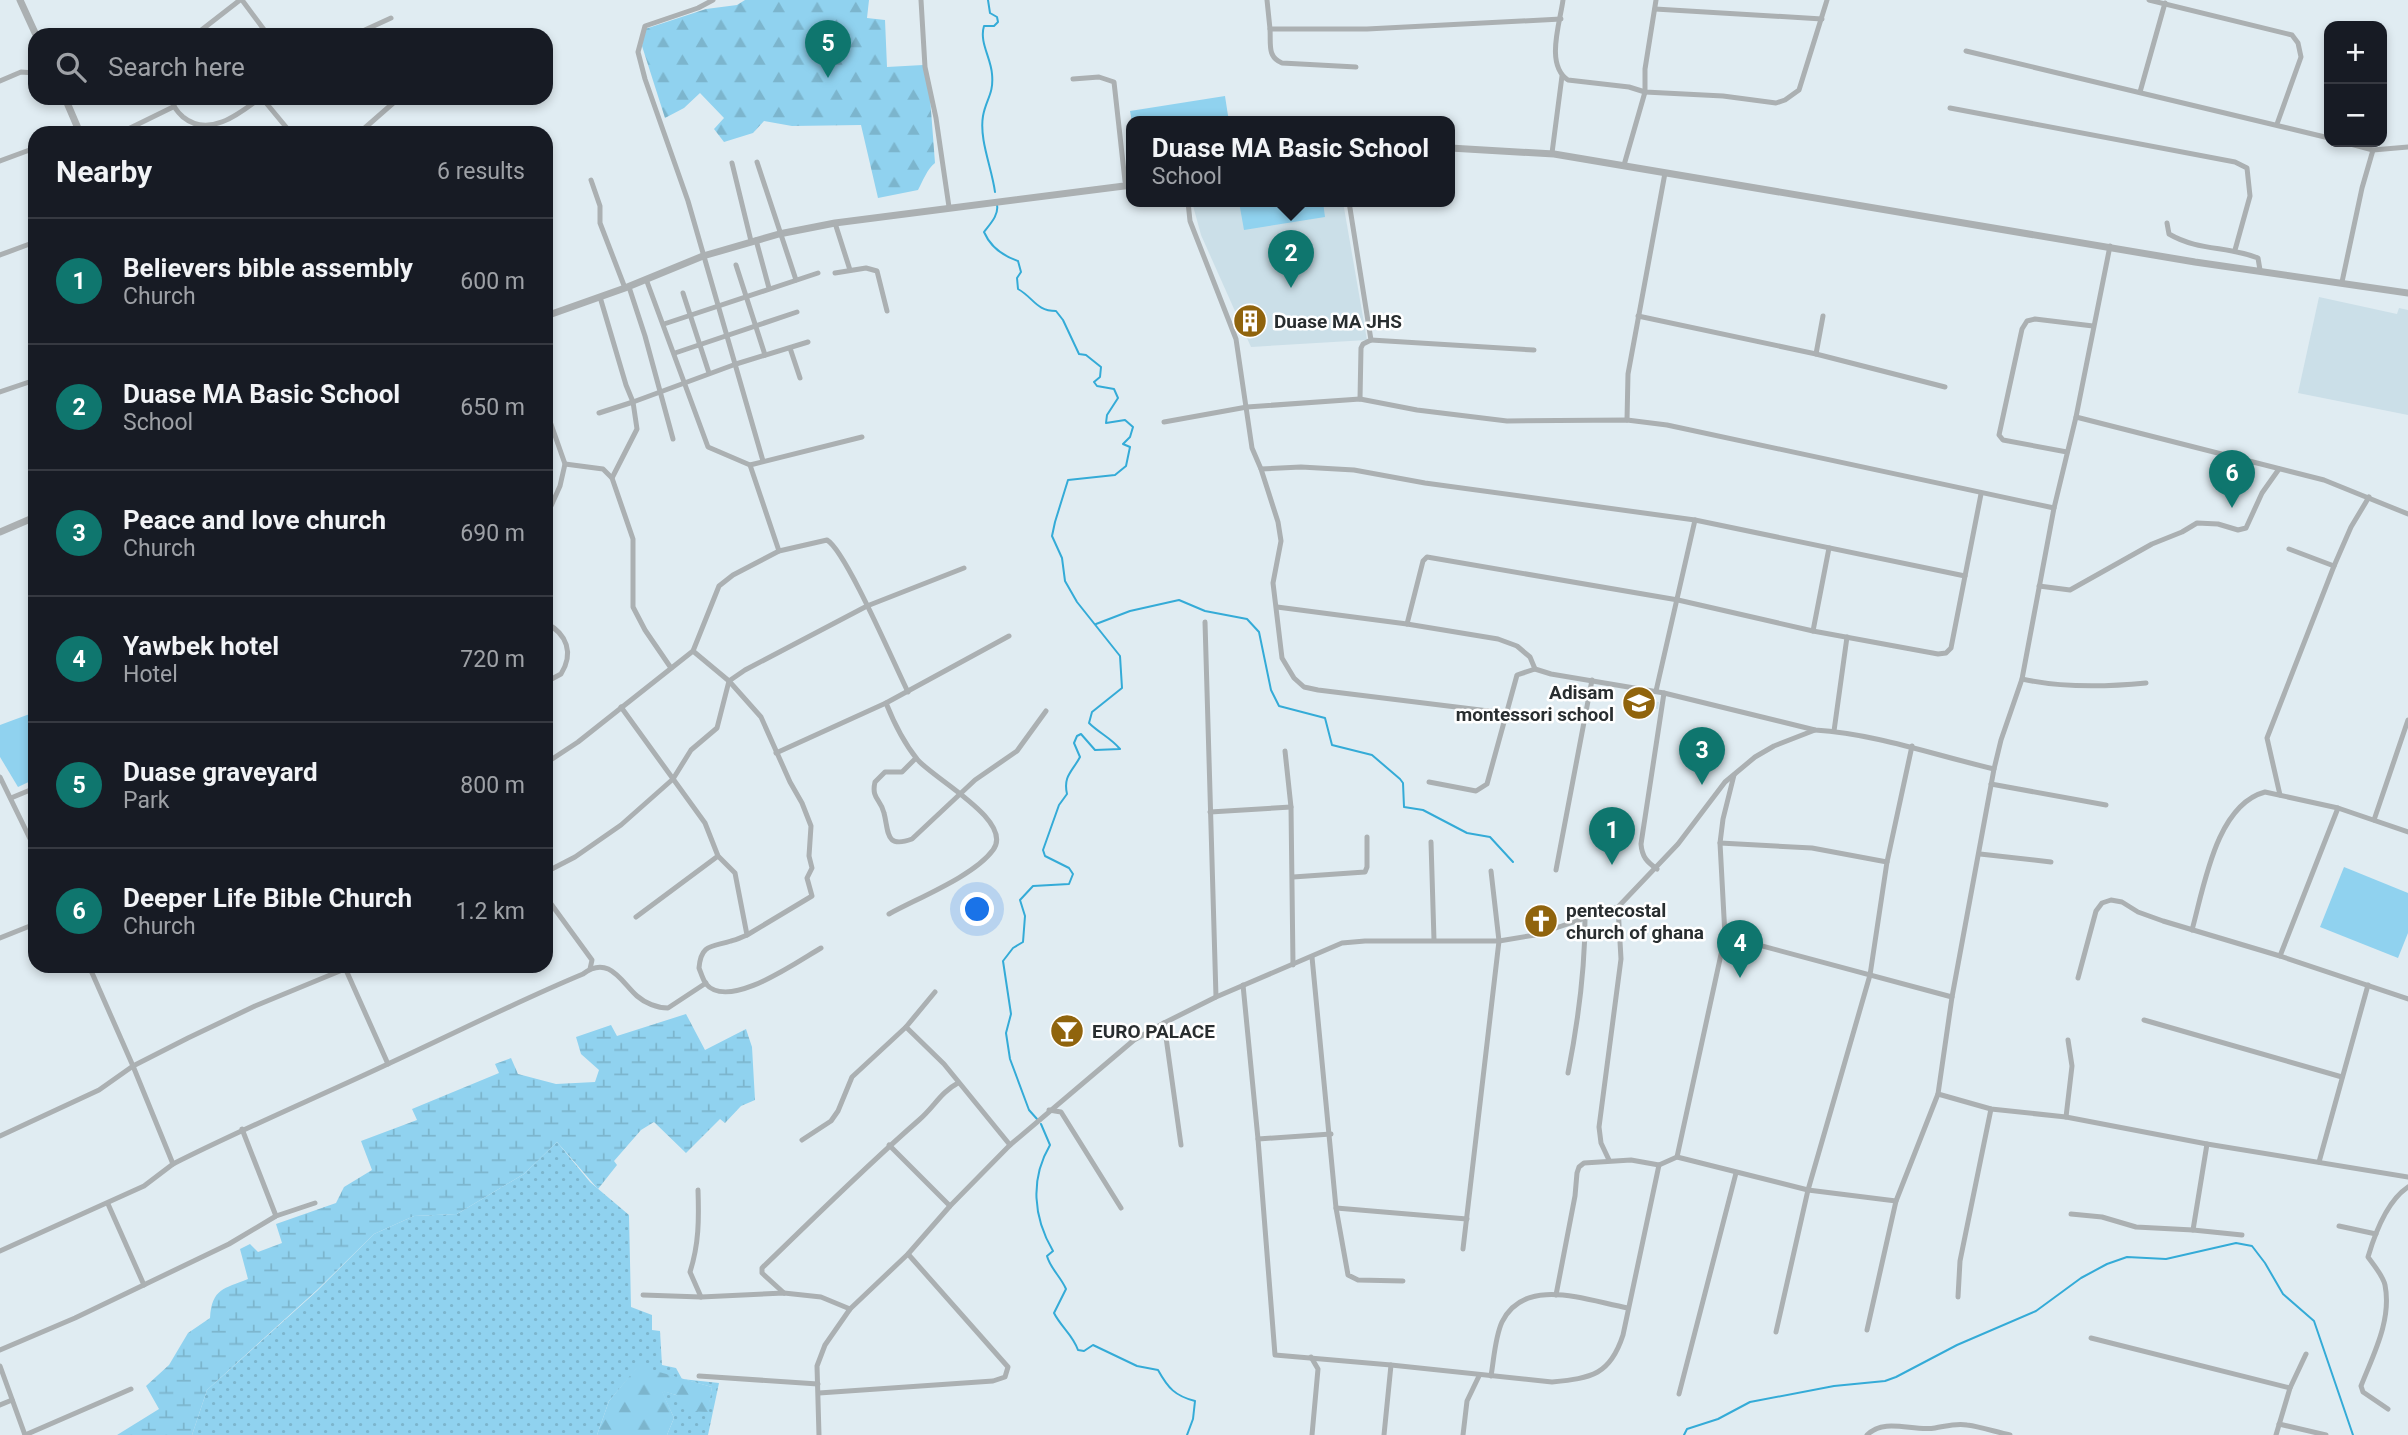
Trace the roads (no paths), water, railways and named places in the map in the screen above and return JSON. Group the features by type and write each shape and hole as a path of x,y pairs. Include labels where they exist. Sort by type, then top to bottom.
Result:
{"street":[{"path":"20,0 33,28"},
{"path":"204,28 241,0 263,28"},
{"path":"713,0 698,8 645,26 638,52 688,201 763,461"},
{"path":"921,0 925,67 936,118 948,207"},
{"path":"1267,0 1271,52 1276,60 1282,63 1356,67"},
{"path":"1563,0 1556,52 1557,67 1568,80 1629,87 1645,92 1734,97 1776,103 1799,90 1827,0"},
{"path":"1624,165 1645,92 1656,0"},
{"path":"2149,0 2292,35 2298,43 2301,57 2277,124"},
{"path":"2140,92 2165,2"},
{"path":"1655,9 1822,19"},
{"path":"369,28 391,18"},
{"path":"1270,29 1394,29 1465,22 1561,19"},
{"path":"1966,51 2324,137"},
{"path":"0,81 20,72 28,73"},
{"path":"1552,153 1562,76"},
{"path":"1073,79 1099,77 1114,82 1126,182"},
{"path":"68,105 75,126"},
{"path":"134,126 173,107 191,122 213,125 234,118 252,105"},
{"path":"267,105 285,126"},
{"path":"367,126 391,105"},
{"path":"1950,108 2235,162 2248,168 2250,196 2235,250"},
{"path":"2362,147 2373,150 2408,148"},
{"path":"1455,148 1552,153 2195,262 2408,293"},
{"path":"2342,282 2373,150"},
{"path":"0,161 28,151"},
{"path":"757,162 796,280"},
{"path":"732,163 769,288"},
{"path":"1627,420 1628,374 1665,173"},
{"path":"591,180 600,206 600,223 645,335 673,439"},
{"path":"553,314 703,256 779,234 948,207 1126,185"},
{"path":"1189,207 1191,221 1236,339 1252,448 1278,522 1281,541 1273,583 1282,658 1294,678 1304,687 1505,713"},
{"path":"1350,207 1371,340"},
{"path":"835,223 850,270"},
{"path":"2167,223 2169,234 2196,247 2235,250 2258,258 2260,270"},
{"path":"0,256 28,245"},
{"path":"1867,1330 1896,1201 1938,1094 1952,997 1994,769 2021,679 2054,508 2076,417 2110,246"},
{"path":"2195,262 2196,247"},
{"path":"736,265 765,355"},
{"path":"835,273 866,268 877,271 887,311"},
{"path":"664,324 818,273"},
{"path":"646,279 708,447 750,465 862,437"},
{"path":"683,293 709,373"},
{"path":"600,297 633,402 637,429 611,478"},
{"path":"675,353 797,312"},
{"path":"1638,316 1815,354 1945,387"},
{"path":"1815,354 1823,316"},
{"path":"2067,452 2003,440 1999,435 2017,346 2027,321 2035,319 2093,326"},
{"path":"1360,399 1361,348 1371,340 1534,350"},
{"path":"598,413 709,373 808,342"},
{"path":"790,348 800,378"},
{"path":"0,391 28,382"},
{"path":"1164,422 1248,407 1360,399 1417,410 1507,421 1627,420 1667,425 2054,508"},
{"path":"2076,417 2324,480 2408,514"},
{"path":"553,430 565,464 553,501"},
{"path":"565,464 603,469 611,478 633,539 633,607 671,668"},
{"path":"750,465 779,551"},
{"path":"1261,469 1301,467 1354,470 1425,483 1695,520 1965,576"},
{"path":"2039,586 2070,590 2152,544 2197,523 2218,524 2238,530 2246,528 2262,493 2279,469"},
{"path":"1407,624 1423,561 1427,557 1678,600 1847,638 1938,654 1946,653 1951,648 1982,494"},
{"path":"2280,795 2267,738 2334,566 2351,527 2369,497"},
{"path":"0,532 28,520"},
{"path":"1656,691 1695,520"},
{"path":"553,758 693,652 719,586 733,575 779,551 830,541 867,606 908,692"},
{"path":"1813,631 1829,548"},
{"path":"2289,549 2334,566"},
{"path":"553,868 621,824 673,779 691,750 717,728 729,681 867,606 964,568"},
{"path":"1277,607 1498,639 1517,646 1530,656 1535,669"},
{"path":"1205,622 1216,997"},
{"path":"553,627 563,636 568,646 568,655 561,674 553,678"},
{"path":"776,753 886,704 1009,636"},
{"path":"1835,731 1847,638"},
{"path":"693,652 729,681 761,717 811,826 811,868 807,878 812,896 747,935 730,942 718,942 706,950 699,968 706,983 721,992 734,992 753,986 821,948"},
{"path":"1429,782 1476,791 1487,784 1517,675 1535,669 1656,691 1815,730 1835,731 1912,746 1994,769"},
{"path":"2021,679 2090,686 2146,683"},
{"path":"1556,870 1592,680"},
{"path":"1657,869 1647,862 1641,844 1664,693"},
{"path":"886,704 916,758 940,779 961,792 996,830 998,839 995,848 975,867 889,914"},
{"path":"621,707 705,823 718,856 735,873 747,935"},
{"path":"916,758 902,772 885,772 875,782 873,794 884,810 888,835 892,841 903,843 912,839 961,792 1017,751 1046,711"},
{"path":"2374,820 2408,720"},
{"path":"819,1435 817,1366 821,1354 850,1309 908,1254 950,1206 1030,1126 1134,1040 1216,997 1342,943 1499,941 1535,935 1618,907 1657,869 1713,796 1734,775 1755,757 1774,746 1815,730"},
{"path":"1776,1332 1808,1190 1870,975 1886,862 1912,746"},
{"path":"1284,751 1291,807 1293,965"},
{"path":"1677,1157 1725,936 1720,843 1734,775"},
{"path":"0,778 28,834"},
{"path":"1992,784 2106,805"},
{"path":"11,798 28,791"},
{"path":"2192,930 2218,839 2236,812 2256,794 2265,792 2338,808 2408,832"},
{"path":"1210,812 1291,807"},
{"path":"2280,956 2338,808"},
{"path":"1293,877 1365,872 1367,837"},
{"path":"1431,842 1434,940"},
{"path":"1720,843 1812,848 1886,862"},
{"path":"1980,854 2051,862"},
{"path":"636,917 718,856"},
{"path":"1462,1249 1499,941 1491,871"},
{"path":"2078,978 2096,911 2111,900 2122,902 2138,912 2408,999"},
{"path":"553,907 592,960 622,978 636,995 661,1008 668,1008 706,983"},
{"path":"1609,1160 1601,1143 1600,1127 1621,959 1618,907"},
{"path":"1568,1073 1580,1008 1585,950 1584,919"},
{"path":"0,938 28,927"},
{"path":"1725,936 1952,997"},
{"path":"1312,957 1331,1133 1336,1208 1348,1275 1357,1280 1402,1281"},
{"path":"590,969 592,960"},
{"path":"0,1251 144,1186 173,1164 242,1129 388,1064 505,1007 600,967"},
{"path":"92,973 134,1066 173,1164"},
{"path":"0,1136 99,1090 134,1066 255,1006 338,973"},
{"path":"347,973 388,1064"},
{"path":"1243,985 1275,1355 1391,1364 1479,1376 1552,1382 1576,1380 1605,1369 1616,1355 1659,1165"},
{"path":"2319,1162 2368,985"},
{"path":"802,1140 831,1121 852,1077 906,1027 935,992"},
{"path":"2144,1020 2342,1077"},
{"path":"1164,1023 1181,1145"},
{"path":"906,1027 944,1064 1010,1145"},
{"path":"2066,1117 2072,1066 2068,1040"},
{"path":"784,1293 762,1273 762,1268 925,1115 942,1093 958,1083"},
{"path":"1938,1094 1991,1109 2066,1117 2207,1144 2408,1177"},
{"path":"1958,1297 1960,1261 1991,1109"},
{"path":"1049,1110 1061,1112 1121,1208"},
{"path":"242,1129 276,1216"},
{"path":"1258,1139 1331,1133"},
{"path":"2193,1230 2207,1144"},
{"path":"890,1145 950,1206"},
{"path":"1556,1294 1579,1167 1584,1163 1631,1160 1659,1165 1677,1157 1808,1190 1896,1201"},
{"path":"1679,1394 1736,1173"},
{"path":"2388,1409 2363,1392 2361,1386 2385,1316 2385,1283 2368,1257 2376,1234 2395,1199 2408,1187"},
{"path":"698,1190 699,1235 690,1272 701,1297"},
{"path":"0,1350 229,1244 276,1216 315,1203"},
{"path":"108,1204 144,1285"},
{"path":"1336,1208 1467,1219"},
{"path":"2071,1214 2102,1217 2136,1227 2242,1235"},
{"path":"2339,1226 2376,1234"},
{"path":"818,1393 993,1381 1005,1377 1008,1367 908,1254"},
{"path":"643,1295 701,1297 784,1293 821,1297 850,1309"},
{"path":"1491,1376 1502,1323 1511,1308 1526,1297 1542,1293 1556,1294 1628,1308"},
{"path":"2091,1338 2290,1388"},
{"path":"2276,1435 2290,1388 2306,1354"},
{"path":"1311,1357 1318,1369 1312,1435"},
{"path":"1318,1369 1327,1359"},
{"path":"1384,1435 1391,1364"},
{"path":"0,1366 25,1435 131,1389"},
{"path":"699,1376 818,1384"},
{"path":"1463,1435 1467,1401 1479,1376"},
{"path":"0,1405 12,1400"},
{"path":"1867,1435 1874,1428 1895,1426 1934,1429 1950,1424 1965,1424 2010,1435"},
{"path":"2279,1424 2326,1435"}],"waterway":[{"path":"988,0 990,13 997,17 998,22 994,26 984,26 983,32 992,81 982,125 995,192"},
{"path":"997,205 995,216 984,232 998,251 1018,261 1021,272 1017,278 1018,289 1044,309 1056,311 1079,354 1086,355 1101,367 1100,377 1094,382 1097,386 1114,389 1118,398 1107,415 1106,423 1125,420 1133,427 1130,437 1123,444 1130,447 1126,466 1115,475 1068,480 1052,536 1062,558 1065,581 1077,602 1120,656 1122,688 1092,712 1089,723 1120,749 1095,750 1081,734 1077,736 1074,743 1080,757 1067,778 1067,794 1059,805 1043,850 1045,856 1069,868 1073,874 1069,884 1033,886 1020,900 1025,916 1023,942 1013,948 1003,961 1011,1014 1006,1033 1010,1059 1029,1110 1037,1119"},
{"path":"1096,624 1130,611 1179,600 1205,611 1247,619 1259,632 1271,690 1279,706 1325,718 1332,745 1372,755 1400,779 1403,783 1404,807 1423,810 1467,833 1490,837 1513,862"},
{"path":"1041,1124 1050,1145 1039,1171 1036,1198 1041,1225 1053,1251 1047,1256 1048,1260 1066,1289 1054,1313 1078,1350 1084,1351 1093,1345 1137,1366 1158,1370 1173,1390 1182,1397 1195,1401 1193,1419 1187,1435"},
{"path":"1684,1435 1687,1429 1718,1419 1750,1402 1896,1377 1957,1345 2036,1311 2081,1278 2127,1257 2166,1259 2236,1243 2252,1246 2283,1294 2314,1321 2353,1435"}],"place":[{"name":"Duase graveyard","path":"828,78"},
{"name":"Duase MA Basic School","path":"1291,288"},
{"name":"Duase MA JHS","path":"1250,321"},
{"name":"Deeper Life Bible Church","path":"2232,508"},
{"name":"Adisam montessori school","path":"1639,703"},
{"name":"Peace and love church","path":"1702,785"},
{"name":"Believers bible assembly","path":"1612,865"},
{"name":"pentecostal church of ghana","path":"1541,921"},
{"name":"Yawbek hotel","path":"1740,978"},
{"name":"EURO PALACE","path":"1067,1031"}]}
